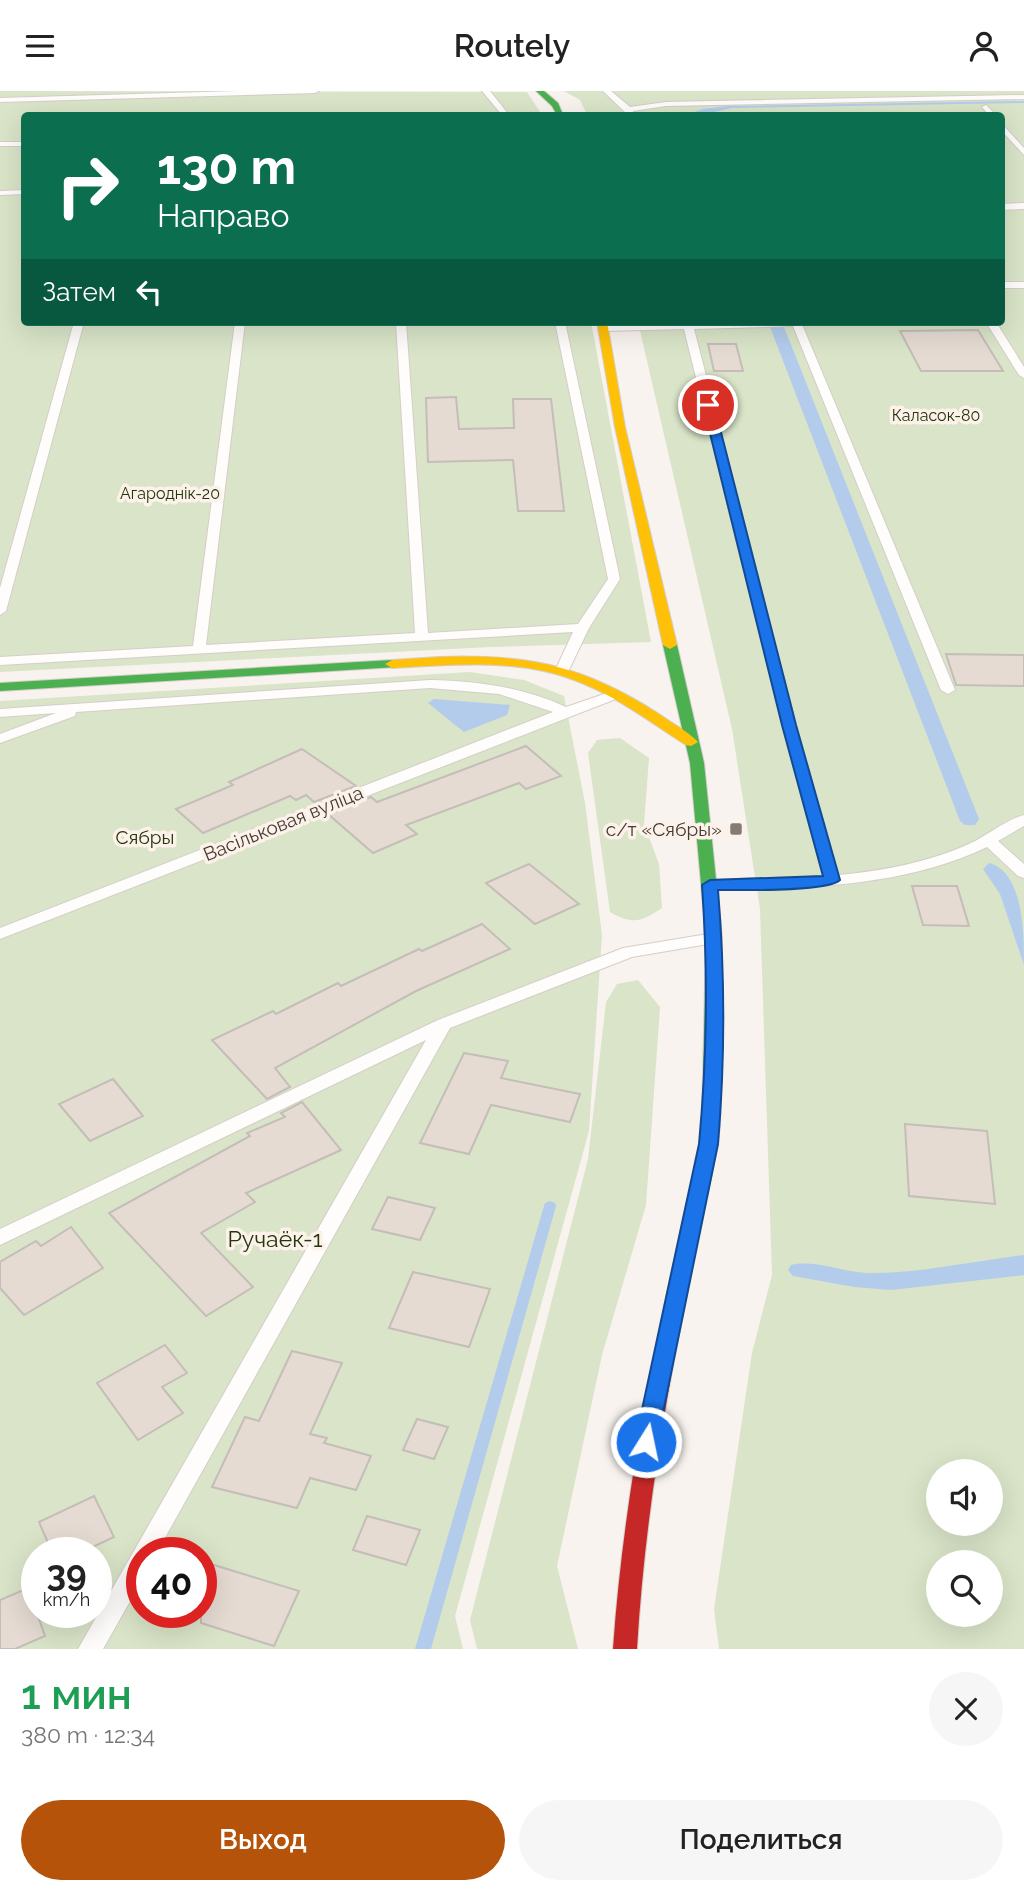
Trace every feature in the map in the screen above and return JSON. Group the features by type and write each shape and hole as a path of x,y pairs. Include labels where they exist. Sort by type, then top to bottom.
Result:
{"street":[{"path":"540,91 558,112"},
{"path":"603,326 620,427 697,763 714,938 709,1144 650,1419 635,1509 625,1607 625,1649"},
{"path":"0,688 322,666 478,661 522,663 562,671 616,694 691,742"}],"lane":[{"path":"0,100 315,91"},
{"path":"486,91 504,112"},
{"path":"607,91 629,112 677,104 1024,97"},
{"path":"986,107 990,112"},
{"path":"781,112 1024,107"},
{"path":"1005,130 1024,153"},
{"path":"0,144 21,143"},
{"path":"0,193 21,192"},
{"path":"0,199 21,198"},
{"path":"1005,207 1024,206"},
{"path":"1005,285 1024,285"},
{"path":"0,611 78,326"},
{"path":"200,650 240,326"},
{"path":"401,326 422,638"},
{"path":"562,326 614,579 582,628 562,671"},
{"path":"689,326 789,725 832,880"},
{"path":"799,326 948,690"},
{"path":"993,326 1024,375"},
{"path":"0,661 582,628"},
{"path":"0,713 460,684 520,693 565,712"},
{"name":"Васільковая вуліца","path":"0,934 616,694"},
{"path":"0,739 87,708"},
{"path":"710,885 832,880 937,860 988,841 1024,820"},
{"path":"988,841 1011,858 1024,873"},
{"path":"0,1238 444,1024 629,952 714,938"},
{"path":"153,1537 444,1024"},
{"path":"90,1649 126,1585"}],"green space":[{"name":"Агароднік-20","path":"0,91 527,92 540,112 21,112 21,326 592,326 651,642 491,647 0,672"},
{"name":"Каласок-80","path":"564,91 1024,91 1024,1649 719,1649 714,1609 752,1353 772,1275 760,909 732,729 639,326 1005,326 1005,112 586,112 580,100"},
{"name":"Ручаёк-1","path":"470,672 524,680 564,696 585,803 602,935 589,1131 455,1616 463,1649 0,1649 0,701"},
{"path":"620,738 649,758 644,824 659,864 662,908 637,920 625,919 610,912 588,753 597,740"},
{"path":"638,980 660,1007 646,1205 602,1355 557,1566 578,1649 477,1649 470,1620 588,1159 606,1002 617,984"}],"water":[{"path":"1024,101 732,108 694,112 728,106"},
{"path":"770,327 784,327 979,819 975,825 965,825 960,821"},
{"path":"434,699 510,705 507,715 464,732 428,703"},
{"path":"989,863 1001,869 1015,891 1022,922 1024,965 1000,894 983,869"},
{"path":"1024,1255 1024,1275 891,1290 854,1287 793,1276 788,1270 791,1265 809,1264 858,1272 886,1273"}],"building":[{"path":"978,330 1003,371 921,371 900,331"},
{"path":"708,344 736,344 743,371 714,371"},
{"path":"456,397 459,429 514,428 513,399 551,399 564,511 518,511 513,460 428,462 426,398"},
{"path":"946,654 1024,655 1024,686 956,685"},
{"path":"526,746 561,776 526,789 519,783 406,825 417,834 373,853 328,814 371,797 377,802"},
{"path":"302,749 356,786 314,802 306,795 296,800 290,796 203,833 176,809 233,785 229,782"},
{"path":"529,864 579,904 535,924 486,883"},
{"path":"912,886 957,886 969,926 923,925"},
{"path":"482,924 510,949 416,991 275,1068 290,1087 267,1099 212,1040 273,1011 276,1014 338,983 341,986 419,949 422,951"},
{"path":"464,1053 508,1061 501,1078 580,1094 570,1122 491,1105 469,1154 420,1143"},
{"path":"113,1079 143,1116 90,1141 59,1104"},
{"path":"302,1102 341,1150 246,1193 255,1202 201,1233 253,1287 206,1316 109,1213 250,1136 247,1133 285,1117 281,1113"},
{"path":"905,1124 987,1131 995,1204 909,1196"},
{"path":"388,1197 435,1208 420,1240 372,1229"},
{"path":"71,1227 103,1268 24,1315 0,1288 0,1262 36,1241 41,1246"},
{"path":"413,1272 490,1289 469,1347 389,1328"},
{"path":"165,1345 187,1373 162,1387 183,1413 138,1440 97,1383"},
{"path":"292,1351 342,1363 310,1434 327,1438 324,1443 371,1456 356,1490 310,1478 297,1508 212,1487 245,1417 259,1421"},
{"path":"417,1419 448,1427 434,1459 403,1450"},
{"path":"94,1496 114,1537 46,1537 39,1522"},
{"path":"367,1516 420,1530 406,1565 353,1550"},
{"path":"217,1566 299,1591 274,1646 217,1628"},
{"path":"21,1591 21,1628 42,1628 45,1636 15,1649 0,1649 0,1600"}],"waterway":[{"path":"423,1649 550,1206"}],"traffic: fast":[{"path":"540,91 558,112"},
{"path":"670,645 697,763 714,938 711,1124"},
{"path":"0,687 392,664"}],"traffic: slow":[{"path":"603,326 620,427 670,645"},
{"path":"392,664 486,661 556,670 608,690 691,742"}],"traffic: jam":[{"path":"625,1649 629,1585 645,1458 711,1124"}],"place":[{"name":"с/т «Сябры»","path":"736,829"}],"route":[{"path":"646,1442 709,1144 714,938 710,885 788,884 832,880 789,725 708,405"}],"park label":[{"name":"Сябры","path":"145,837"}]}
